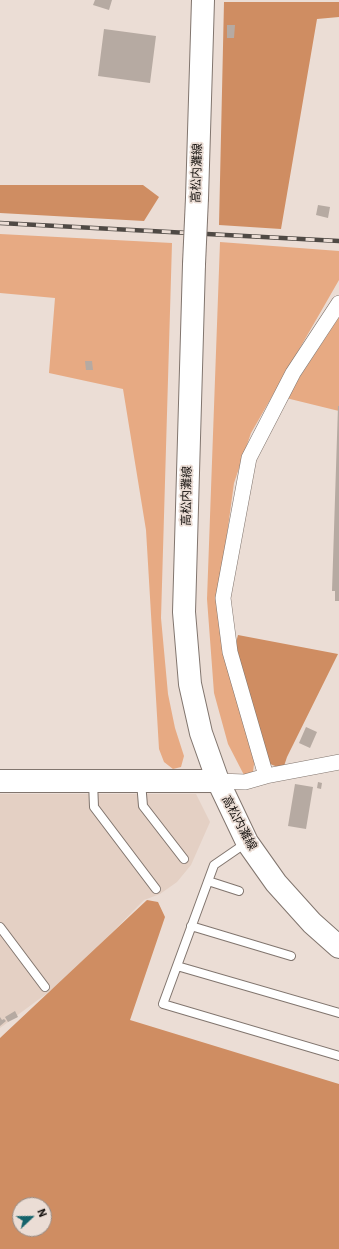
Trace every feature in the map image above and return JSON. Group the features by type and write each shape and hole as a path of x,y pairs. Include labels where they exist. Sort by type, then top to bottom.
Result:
{"main road":[{"name":"高松内灘線","path":"203,0 184,612 190,684 201,733 218,781 247,842 276,883 312,923 339,947"},
{"path":"0,781 218,781"}],"street":[{"path":"266,776 230,652 223,598 249,458 293,373 339,303"},
{"path":"218,781 245,782 266,776 339,762"}],"lane":[{"path":"93,781 94,806 156,889"},
{"path":"141,781 142,806 184,859"},
{"path":"247,842 214,865 163,1004 339,1056"},
{"path":"208,881 239,891"},
{"path":"192,926 291,956"},
{"path":"0,927 45,987"},
{"path":"177,966 339,1013"}],"shaded area":[{"path":"224,2 339,2 339,17 317,19 281,229 219,225"},
{"path":"0,185 143,185 159,197 144,221 0,213"},
{"path":"0,234 172,243 161,618 168,694 175,728 184,756 181,767 173,769 164,762 159,749 146,530 123,389 49,373 55,298 0,293"},
{"path":"220,242 339,251 339,280 251,433 234,483 221,579 255,756 253,772 244,775 228,744 214,693 207,599"},
{"path":"339,317 339,411 286,398"},
{"path":"238,635 338,654 287,757 283,769 270,764 233,654"},
{"path":"0,794 196,794 210,822 191,865 177,882 160,894 144,900 65,980 0,1028"},
{"path":"147,900 158,902 165,917 130,1020 339,1084 339,1249 0,1249 0,1038"}],"building":[{"path":"95,0 112,0 109,10 93,5"},
{"path":"227,25 235,25 234,38 227,38"},
{"path":"104,29 156,36 150,83 98,76"},
{"path":"318,205 330,207 328,218 316,215"},
{"path":"85,361 92,361 93,370 86,370"},
{"path":"338,406 339,601 335,601 335,591 332,591"},
{"path":"306,727 317,732 310,748 299,743"},
{"path":"318,782 322,783 321,789 317,788"},
{"path":"295,784 313,787 306,829 288,826"},
{"path":"15,1011 18,1017 8,1022 5,1017"},
{"path":"0,1017 2,1020 4,1019 6,1021 0,1026"}],"railway":[{"path":"0,223 339,241"}]}
